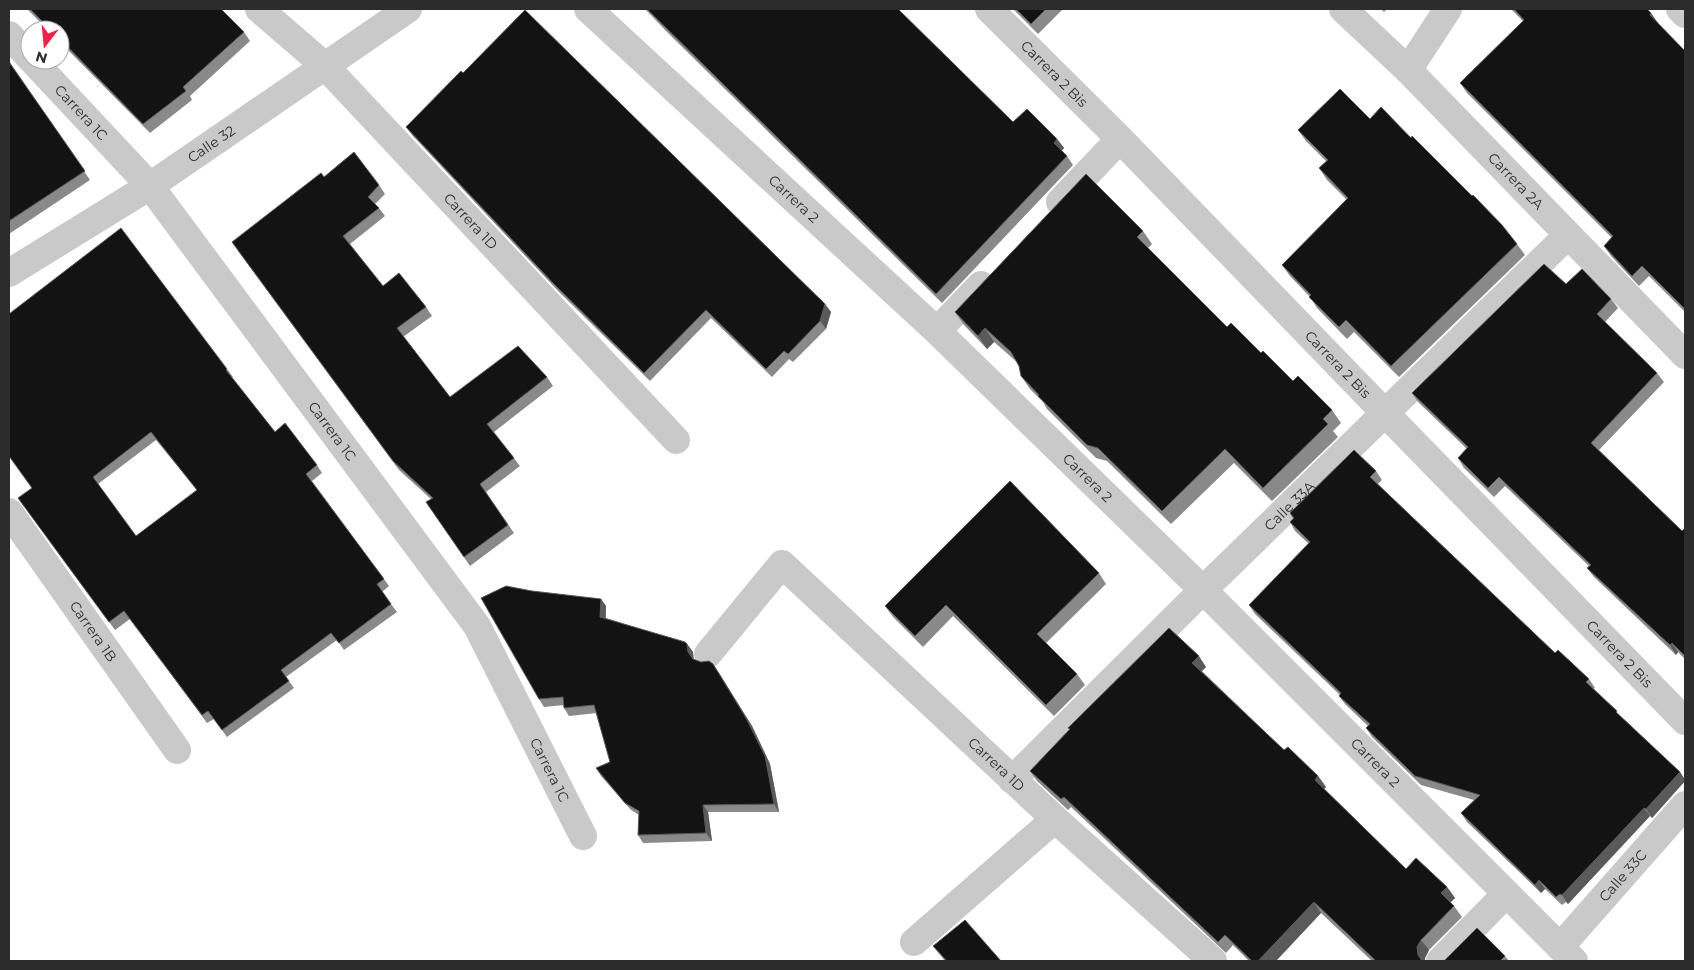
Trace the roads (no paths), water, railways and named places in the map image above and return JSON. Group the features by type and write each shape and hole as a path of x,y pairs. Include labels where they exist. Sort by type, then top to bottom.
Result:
{"street":[{"name":"Carrera 1D","path":"259,9 325,66 676,440"},
{"name":"Calle 32","path":"9,273 150,186 408,9"},
{"name":"Carrera 2","path":"588,9 937,331 1203,590 1567,954"},
{"name":"Carrera 2 Bis","path":"989,9 1120,138 1685,721"},
{"name":"Carrera 2A","path":"1344,9 1408,70 1685,355"},
{"path":"1408,70 1448,9"},
{"path":"1680,9 1685,14"},
{"name":"Carrera 1C","path":"9,35 20,47"},
{"name":"Carrera 1C","path":"41,70 150,186 477,626 583,836"},
{"path":"1046,217 1120,138"},
{"name":"Calle 33A","path":"1012,780 1203,590 1568,235"},
{"path":"937,331 998,267"},
{"name":"Carrera 1B","path":"9,512 178,750"},
{"name":"Carrera 1D","path":"708,654 782,564 1012,780 1213,961"},
{"name":"Calle 33C","path":"1567,954 1685,806"},
{"path":"914,942 1055,819"},
{"path":"1440,961 1506,894"}]}
